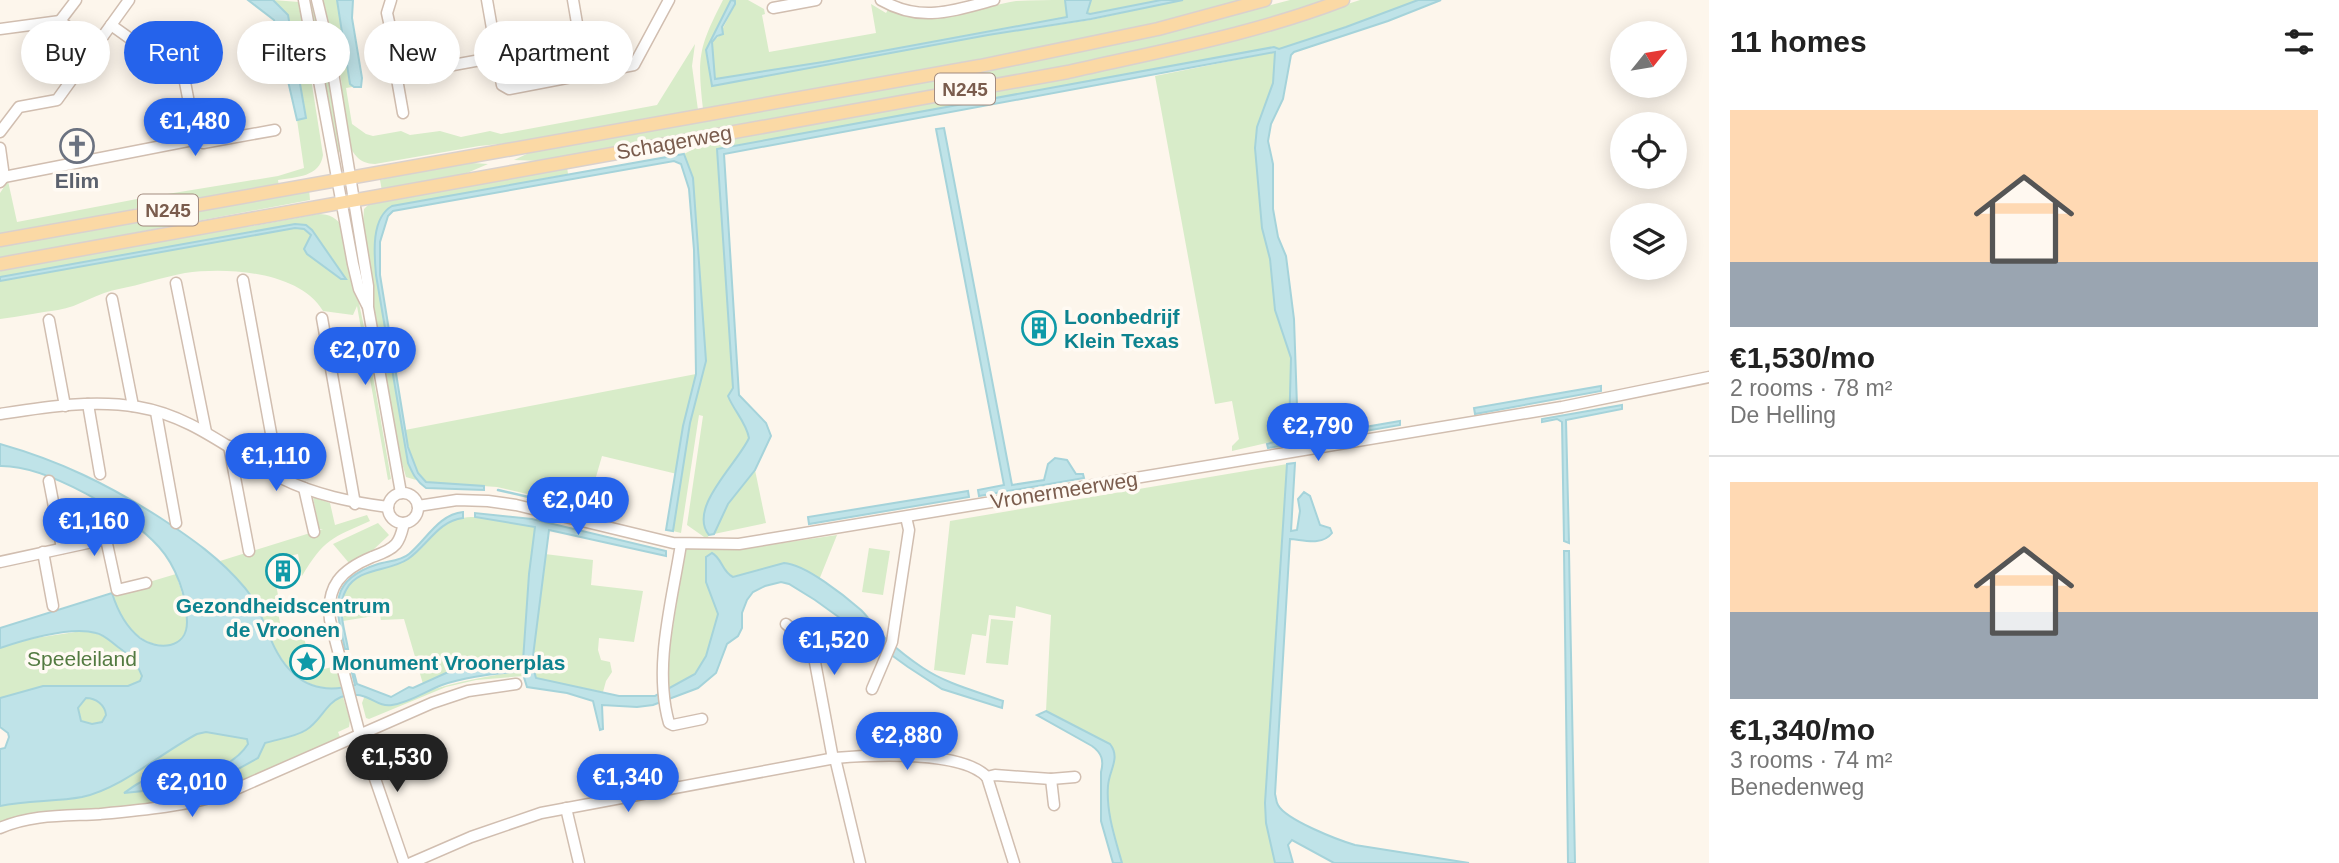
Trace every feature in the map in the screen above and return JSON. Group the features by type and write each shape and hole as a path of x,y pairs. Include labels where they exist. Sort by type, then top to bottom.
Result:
{"main road":[{"name":"Schagerweg","path":"0,240 980,66 1158,29 1265,0"},
{"name":"Schagerweg","path":"0,264 1068,72 1216,38 1317,10 1343,0"}],"street":[{"path":"60,21 76,0"},
{"path":"129,0 111,25 184,77 195,138"},
{"path":"304,0 336,179 348,201 368,286 368,307 401,493"},
{"path":"317,0 330,54 350,177 348,201"},
{"path":"389,21 387,13 391,0"},
{"path":"487,0 491,21"},
{"path":"573,0 577,21"},
{"path":"633,65 669,0"},
{"path":"777,0 773,8 816,0"},
{"path":"881,0 900,10 927,14 948,12 994,0"},
{"path":"0,29 21,26"},
{"path":"0,132 19,107 57,100 68,84"},
{"path":"398,84 403,113"},
{"path":"502,84 509,89 539,84"},
{"path":"195,138 204,143 275,130"},
{"path":"0,148 2,180 189,143 195,138"},
{"path":"243,280 279,477"},
{"path":"176,283 206,432"},
{"path":"112,299 133,406"},
{"path":"322,318 355,504"},
{"path":"49,320 65,406"},
{"name":"Vronermeerweg","path":"418,506 457,500 498,502 681,544 739,544 1562,407 1709,377"},
{"path":"88,404 100,474"},
{"path":"0,414 88,404 133,406 181,420 206,432 279,477 304,488 355,504 388,508"},
{"path":"156,412 176,523"},
{"path":"229,446 249,551"},
{"path":"49,481 62,548"},
{"path":"304,488 314,532"},
{"path":"401,493 414,498 418,506 415,518 404,523 393,519 388,508 392,498 401,493"},
{"path":"872,690 890,647 909,530 906,517"},
{"path":"404,523 399,540 394,546 348,568 332,590 329,601 330,620 351,704 404,863"},
{"path":"0,560 106,539 117,590 146,583"},
{"path":"681,544 661,674 663,703 669,723 673,726 702,719"},
{"path":"43,552 53,606"},
{"path":"786,624 812,646 834,759 860,863"},
{"path":"0,828 27,819 115,812 205,800 227,793 456,694 516,684"},
{"path":"411,863 471,837 536,814 834,759 878,755 918,757 957,763 979,770 987,777 1014,863"},
{"path":"987,777 1075,777"},
{"path":"1051,779 1054,805"},
{"path":"566,808 579,863"}],"green space":[{"path":"273,0 299,2 302,21 289,21 288,15"},
{"path":"319,0 337,0 341,21 324,21"},
{"path":"723,0 731,0 706,50 712,86 988,35 1090,20 1183,0 1251,0 1047,46 703,109 700,76 702,52 709,29"},
{"path":"734,0 748,0 764,9 765,14 762,15 769,52 876,33 871,4 886,13 889,8 922,17 937,17 1016,1 1065,0 1068,17 715,79 712,42 719,36 735,4"},
{"path":"1091,0 1161,0 1087,14"},
{"path":"1290,0 1332,0 1222,33 1023,76 542,161 514,160 531,152 1154,36"},
{"path":"1360,0 1418,0 1279,49 1274,47 717,149 733,388 730,393 749,438 710,500 705,513 705,525 709,535 707,539 687,525 703,416 699,415 681,533 673,531 690,423 706,361 693,178 684,154 707,142 1295,21"},
{"path":"315,1 319,21 311,21 308,2"},
{"path":"695,44 692,66 698,110 521,142 479,146 375,164 357,157 351,148 345,127 342,84 350,84 350,75 352,87 346,88 352,124 373,136 401,131 410,135 440,131 461,137 490,131 501,134 657,105"},
{"path":"1276,52 1273,83 1257,127 1255,148 1262,228 1270,259 1275,310 1291,358 1289,432 1284,439 1232,451 1232,446 1239,439 1232,401 1215,404 1155,76"},
{"path":"300,84 312,84 323,155 321,162 306,175 278,180 279,186 183,203 146,206 76,223 0,236 0,193 8,181 17,222 278,176 304,168 297,120 306,118"},
{"path":"323,84 330,84 342,151 335,153"},
{"path":"457,162 488,164 460,176 382,191 380,180"},
{"path":"567,167 568,174 392,206 376,236 374,255 408,463 416,480 406,477 396,442 378,346 363,223 364,209 371,202"},
{"path":"309,189 310,200 0,258 0,244"},
{"path":"318,214 333,217 343,228 367,341 391,479 388,480 357,306 353,315 323,311 297,287 280,280 240,272 202,271 111,291 66,308 0,319 0,281 295,228 304,229 311,235 304,249 307,254 341,279 344,276 312,230 306,225 295,224 0,277 0,268 211,230 253,226"},
{"path":"696,374 683,426 677,474 602,456 587,508 497,487 426,482 414,465 408,444 405,430"},
{"path":"1287,464 1266,823 1275,863 1122,863 1108,805 1113,749 1110,744 1046,711 1051,615 1016,606 1015,618 989,615 986,636 972,634 965,675 934,670 950,521"},
{"path":"755,470 766,523 714,534 728,504"},
{"path":"313,497 330,503 335,525 367,515 370,521 330,541 302,576 298,554 271,560 281,628 301,625 311,666 318,665 320,670 336,666 341,688 321,687 305,681 292,671 273,643 246,589 220,561 323,529 319,529"},
{"path":"475,517 535,527 523,661 446,673 423,684 404,619 381,620 380,615 343,621 343,597 346,589 355,580 413,555 441,527 461,518"},
{"path":"378,523 389,535 372,551 349,563 333,544"},
{"path":"837,535 819,580 792,564 784,563 734,577 726,572 715,554 706,582 718,614 711,643 701,667 695,674 668,689 666,672 685,549 748,548"},
{"path":"869,548 890,551 883,595 862,592"},
{"path":"545,554 593,560 591,585 643,591 634,642 599,638 601,660 610,662 612,672 603,692 536,678 532,665"},
{"path":"176,574 186,613 185,632 180,640 172,645 161,645 141,638 120,614 112,593"},
{"path":"991,619 1013,621 1008,665 986,663"},
{"name":"Speeleiland","path":"82,631 100,635 118,645 133,659 142,676 140,681 128,686 43,686 0,698 0,648 29,639"},
{"path":"522,671 524,676 476,680 446,687 369,719 366,718 362,703 365,695 384,705 452,684"},
{"path":"343,697 350,720 349,727 338,732 340,737 231,788 186,801 0,825 0,806 126,778 197,734 206,732 245,737 249,744 235,758 207,772 169,780 145,780 126,793 193,786 220,779 258,758 265,743 305,731 335,700"},
{"path":"86,698 97,701 104,708 107,715 102,722 92,724 81,721 78,708"}],"water":[{"path":"248,0 273,0 288,15 289,21 274,20"},
{"path":"337,0 353,0 352,18 362,78 361,87 350,84 350,21 340,21"},
{"path":"731,0 735,1 735,4 722,27 723,34 712,42 715,79 1067,17 1065,0 1091,0 1087,13 1090,14 1161,0 1183,0 1091,19 988,35 712,86 706,50"},
{"path":"1418,0 1441,0 1388,21 1294,52 1291,55 1283,99 1271,124 1268,141 1273,164 1273,209 1278,237 1286,256 1294,319 1298,435 1301,438 1400,421 1400,425 1268,448 1267,444 1284,439 1289,432 1291,358 1275,310 1270,259 1262,228 1255,148 1257,127 1273,83 1275,52 724,154 739,395 766,423 771,436 755,470 728,504 714,534 709,535 704,524 704,512 709,499 749,438 728,396 733,388 717,149 1274,47 1279,49"},
{"path":"289,84 300,84 306,118 297,120"},
{"path":"944,128 1012,485 1044,480 1048,464 1055,458 1067,460 1076,474 1083,474 1084,478 979,496 978,490 1004,485 936,129"},
{"path":"684,154 693,178 706,361 690,423 673,531 666,530 683,426 696,374 694,250 689,189 681,164 674,161 393,211 388,216 380,242 380,275 408,447 418,473 426,482 484,486 484,490 426,488 415,477 408,463 376,275 375,237 385,212 392,206"},
{"path":"295,224 306,225 312,230 346,279 341,279 307,254 304,249 311,235 304,229 295,228 0,281 0,277"},
{"path":"1601,386 1601,391 1475,414 1474,408"},
{"path":"1622,405 1622,409 1566,420 1569,543 1564,541 1562,422 1557,419 1542,422 1542,419"},
{"path":"0,444 43,458 102,484 182,533 215,558 245,588 286,666 308,684 316,686 339,688 355,685 352,665 357,684 391,697 446,673 523,661 535,527 475,517 475,513 532,519 666,551 666,556 549,530 532,664 536,678 619,696 655,696 695,674 706,656 718,614 706,582 706,557 712,553 733,577 784,563 803,569 854,604 886,639 918,665 952,683 1003,701 1002,708 942,689 815,600 781,582 753,592 742,613 742,628 738,636 727,644 716,673 698,688 653,705 602,705 603,729 600,730 593,701 567,693 527,687 522,671 492,674 452,682 392,705 380,704 358,695 341,697 306,730 265,743 258,758 220,779 193,786 124,793 146,780 180,779 214,770 233,759 248,744 247,739 206,732 197,734 126,778 97,792 72,799 0,806 0,749 5,748 9,737 0,727 0,698 43,686 128,686 140,681 142,676 129,656 99,634 74,631 34,638 0,648 0,628 112,593 126,623 135,634 147,642 163,646 177,642 186,631 187,622 183,592 175,572 159,547 145,534 108,506 63,482 40,473 0,466","holes":["86,698 93,699 104,708 106,715 102,722 92,724 81,721 78,708"]},
{"path":"1295,463 1291,531 1297,530 1300,511 1298,499 1304,492 1310,496 1320,525 1330,528 1332,533 1318,541 1290,539 1275,794 1277,804 1301,823 1355,845 1469,863 1334,863 1292,840 1288,845 1293,863 1275,863 1266,823 1265,803 1287,464"},
{"path":"968,491 969,497 809,524 808,517"},
{"path":"463,512 463,518 440,529 408,559 358,577 351,583 342,604 348,649 345,649 338,607 339,596 350,578 362,570 406,556 440,522"},
{"path":"1564,551 1569,551 1575,863 1568,863"},
{"path":"1046,711 1110,744 1113,749 1108,805 1122,863 1113,863 1101,821 1100,754 1092,746 1037,715"}],"waterway":[{"path":"498,490 594,512"}],"place":[{"name":"Elim","path":"77,146"},
{"name":"Loonbedrijf Klein Texas","path":"1039,328"},
{"name":"Gezondheidscentrum de Vroonen","path":"283,571"},
{"name":"Monument Vroonerplas","path":"307,662"}]}
